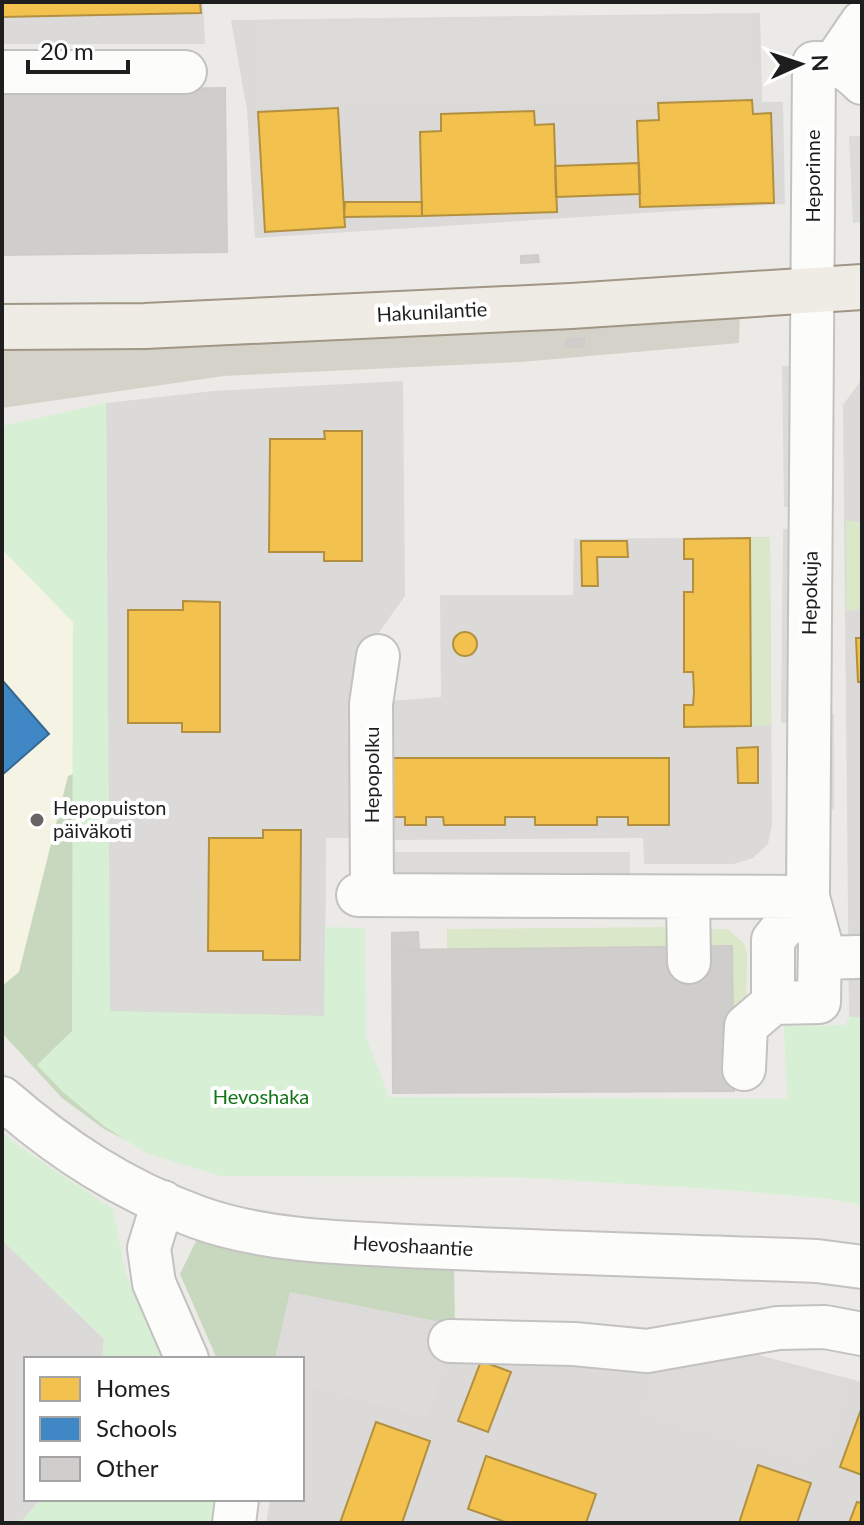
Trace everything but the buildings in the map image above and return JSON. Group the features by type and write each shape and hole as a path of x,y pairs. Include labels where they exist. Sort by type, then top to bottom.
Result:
{"main road":[{"name":"Hakunilantie","path":"2,327 145,326 587,305 862,287"}],"street":[{"path":"836,69 862,22"},
{"name":"Heporinne","path":"813,290 836,69"},
{"path":"2,72 185,72"},
{"name":"Hepokuja","path":"773,1003 819,1002 838,957 820,941 808,897 813,290"},
{"name":"Hepopolku","path":"378,656 371,704 365,895 511,881 688,897"},
{"path":"689,962 688,897 808,897"},
{"path":"744,1069 746,1026 773,1003 773,940 808,897"},
{"name":"Hevoshaantie","path":"2,1098 69,1153 112,1180 199,1217 254,1232 342,1242 817,1261 862,1267"},
{"path":"163,1202 149,1248 152,1271 186,1357"},
{"path":"450,1341 574,1344 647,1351 778,1328 825,1327 862,1334"},
{"path":"234,1523 237,1501"}],"shaded area":[{"path":"2,2 203,2 205,44 2,44"},
{"path":"760,13 762,102 783,102 785,204 255,238 247,110 231,20"},
{"path":"752,18 754,96 262,103 260,23"},
{"path":"849,136 862,136 862,222 853,223"},
{"path":"740,305 739,343 521,362 224,376 2,408 2,330"},
{"path":"782,366 793,366 795,507 784,507"},
{"path":"862,379 862,1017 849,1017 843,405"},
{"path":"403,381 405,596 357,663 359,838 326,838 325,1016 110,1011 106,403 213,391"},
{"path":"783,529 796,530 794,723 781,723"},
{"path":"770,537 772,824 768,844 753,858 734,864 644,864 643,838 392,840 391,701 441,697 440,595 573,595 574,539"},
{"name":"Hepopuiston päiväkoti","path":"2,549 73,622 72,1031 2,1017"},
{"path":"825,714 834,714 834,809 825,810"},
{"path":"389,852 630,852 630,879 389,879"},
{"path":"2,1240 104,1339 102,1357 24,1357 24,1501 39,1501 20,1523 2,1523"},
{"path":"290,1292 455,1325 427,1416 304,1383 304,1357 275,1357"},
{"path":"455,1325 728,1347 862,1382 862,1523 266,1523 270,1501 304,1501 304,1383 427,1416"},
{"path":"747,1356 848,1386 829,1441 806,1460 644,1415 654,1370"}],"green space":[{"name":"Hevoshaka","path":"106,403 110,1011 324,1016 325,927 365,928 366,1037 389,1097 787,1099 784,1026 845,1025 849,1017 862,1017 862,1205 729,1190 514,1177 220,1176 146,1153 104,1126 63,1092 37,1065 72,1031 73,622 2,549 2,426"},
{"path":"846,520 862,523 862,609 846,611"},
{"path":"770,537 771,725 751,726 750,538"},
{"path":"108,760 110,1011 325,1016 152,1153 104,1129 62,1098 2,1033 2,986 19,972 68,776"},
{"path":"676,927 684,947 447,949 447,929"},
{"path":"707,929 727,929 744,943 747,955 746,1004 733,1023 732,946 703,946"},
{"path":"2,1131 10,1140 113,1209 126,1275 162,1357 102,1357 104,1339 2,1240"},
{"path":"199,1235 454,1265 455,1325 290,1293 275,1357 216,1357 180,1274"},
{"path":"39,1501 215,1501 214,1523 20,1523"}],"place":[{"name":"Hepopuiston päiväkoti","path":"37,820"}]}
